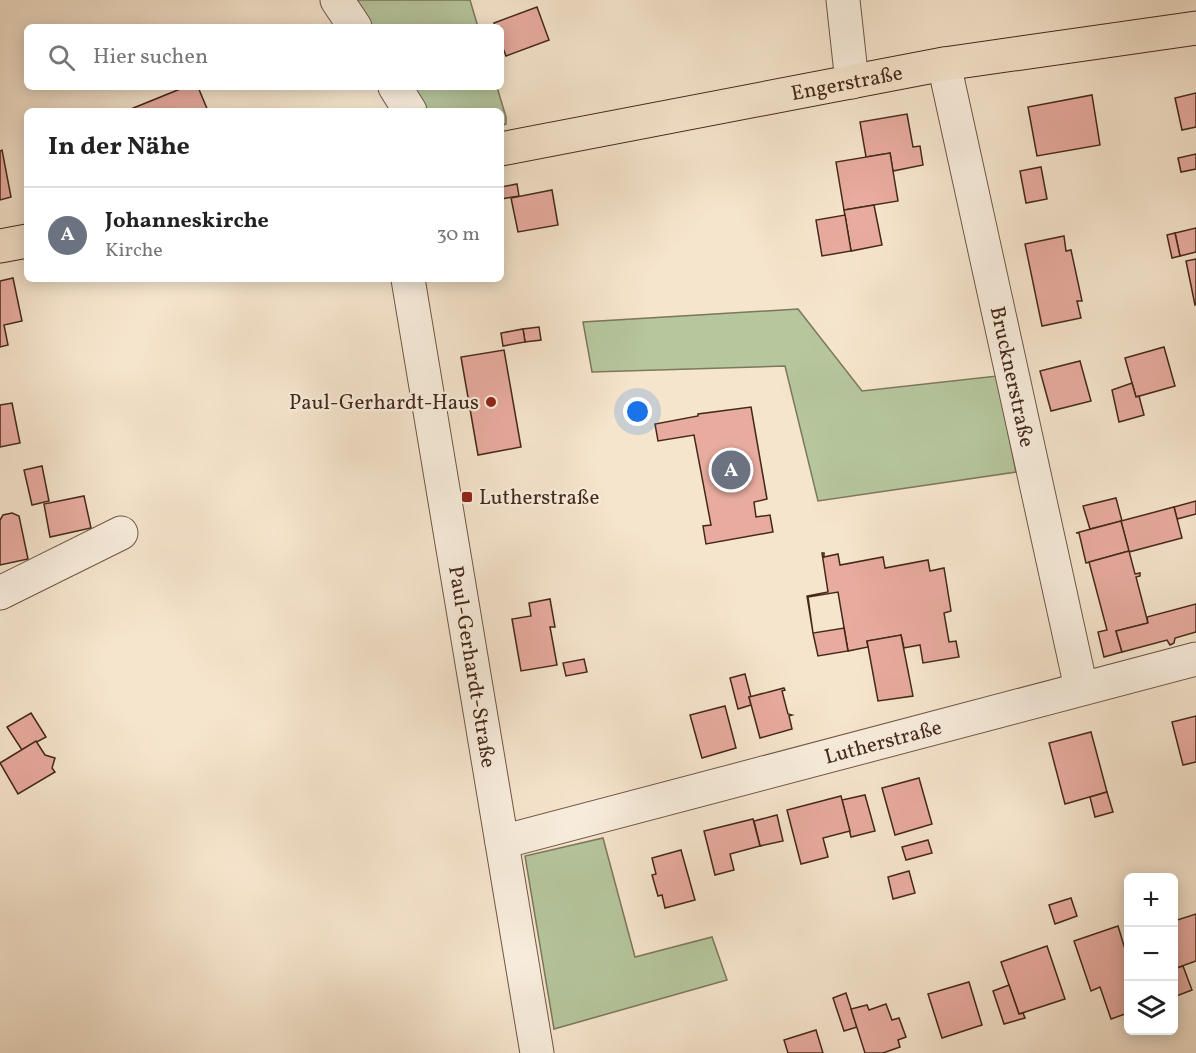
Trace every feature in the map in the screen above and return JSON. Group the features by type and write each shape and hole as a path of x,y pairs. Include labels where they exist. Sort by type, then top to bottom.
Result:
{"main road":[{"name":"Engerstraße","path":"504,148 944,64 1196,28"},
{"path":"0,246 24,242"}],"street":[{"path":"337,0 353,24"},
{"path":"843,0 852,82"},
{"name":"Brucknerstraße","path":"944,64 1081,688"},
{"path":"397,90 408,108"},
{"name":"Paul-Gerhardt-Straße","path":"409,282 537,1053"},
{"path":"0,594 121,533"},
{"name":"Lutherstraße","path":"502,842 1196,659"}],"green space":[{"path":"347,0 470,0 477,24 363,24"},
{"path":"404,90 498,90 503,108 414,108"},
{"path":"798,309 862,391 997,376 1016,472 818,501 785,366 592,372 583,322"},
{"path":"603,838 635,957 712,937 727,980 554,1029 525,856"}],"building":[{"path":"537,7 549,40 506,56 504,24 494,23"},
{"path":"178,90 199,90 207,108 133,108"},
{"path":"1196,93 1196,127 1182,130 1175,98"},
{"path":"1092,95 1100,145 1037,156 1028,107"},
{"path":"907,114 913,147 920,146 923,165 893,171 890,153 866,157 860,122"},
{"path":"2,150 11,197 0,200 0,151"},
{"path":"890,153 898,201 844,210 836,162"},
{"path":"1196,154 1196,169 1181,172 1178,158"},
{"path":"1041,167 1047,199 1026,203 1020,171"},
{"path":"517,184 519,196 504,198 504,186"},
{"path":"552,190 558,225 518,232 511,198"},
{"path":"874,205 882,245 851,251 844,210"},
{"path":"845,215 851,251 822,256 816,220"},
{"path":"1196,228 1196,252 1180,256 1175,233"},
{"path":"1175,233 1180,256 1172,258 1167,235"},
{"path":"1064,236 1066,251 1071,250 1082,301 1077,301 1081,318 1042,326 1025,244"},
{"path":"1196,259 1196,304 1195,305 1186,261"},
{"path":"13,278 22,321 4,325 8,345 0,347 0,281"},
{"path":"539,327 541,340 525,342 523,329"},
{"path":"523,329 525,342 503,346 501,333"},
{"path":"1164,347 1175,386 1136,397 1125,358"},
{"name":"Paul-Gerhardt-Haus","path":"504,350 521,447 478,455 461,357"},
{"path":"1080,361 1091,401 1051,411 1040,371"},
{"path":"1132,383 1136,397 1139,396 1144,415 1119,422 1112,390"},
{"path":"12,403 20,443 0,447 0,405"},
{"path":"751,407 767,499 754,502 756,517 770,515 773,532 706,544 703,526 711,525 694,435 658,441 655,424 698,416 698,414"},
{"path":"42,466 49,501 32,505 24,470"},
{"path":"84,496 91,528 50,537 44,504"},
{"path":"1116,498 1122,521 1090,529 1083,506"},
{"path":"1196,501 1196,514 1177,519 1174,507"},
{"path":"1174,507 1182,538 1129,552 1121,521"},
{"path":"12,513 19,516 28,559 0,565 0,520 3,515"},
{"path":"1121,521 1129,551 1086,563 1079,533 1076,533"},
{"path":"1129,551 1135,574 1140,573 1140,576 1136,577 1148,623 1116,631 1122,652 1104,657 1098,632 1107,630 1089,562"},
{"path":"822,553 824,557 838,554 840,565 883,557 885,568 928,560 930,571 944,568 951,611 944,613 949,642 956,641 959,657 923,663 920,645 904,648 901,635 867,641 868,647 848,651 838,592 808,597 813,633 807,596 828,592"},
{"path":"550,599 555,627 550,627 557,665 521,671 512,619 531,616 529,603"},
{"path":"1196,604 1196,632 1175,638 1174,643 1170,645 1167,640 1122,652 1116,631 1148,623 1147,617"},
{"path":"844,628 848,651 818,656 813,633"},
{"path":"901,635 913,696 878,701 867,641"},
{"path":"584,659 587,672 566,676 563,663"},
{"path":"745,674 751,705 738,709 730,678"},
{"path":"784,688 785,690 782,691 788,714 792,715 789,716 792,729 760,738 749,697"},
{"path":"725,706 736,748 702,758 690,715"},
{"path":"31,713 46,737 22,750 7,727"},
{"path":"1196,716 1196,762 1183,765 1172,722"},
{"path":"1091,732 1107,792 1065,804 1049,743"},
{"path":"36,741 45,755 55,758 52,768 55,772 18,794 0,763"},
{"path":"919,778 932,824 895,835 882,788"},
{"path":"1107,792 1113,812 1095,817 1090,797"},
{"path":"865,795 875,831 851,837 842,800"},
{"path":"841,796 850,831 823,838 828,857 801,864 787,810"},
{"path":"777,815 783,841 760,846 754,821"},
{"path":"753,819 760,846 730,854 734,870 715,875 704,831"},
{"path":"928,840 932,853 906,860 902,847"},
{"path":"681,850 695,900 665,908 662,895 658,896 652,875 656,874 652,858"},
{"path":"909,871 915,893 893,899 888,877"},
{"path":"1071,898 1077,916 1055,924 1049,905"},
{"path":"1196,914 1196,961 1178,968 1178,927 1178,920"},
{"path":"1118,926 1124,946 1124,1014 1111,1019 1100,987 1091,991 1074,941"},
{"path":"1047,946 1065,999 1019,1014 1001,962"},
{"path":"1183,966 1192,990 1178,995 1178,981 1178,968"},
{"path":"969,982 982,1025 942,1038 928,994"},
{"path":"1009,985 1019,1014 1023,1013 1025,1018 1004,1024 993,991"},
{"path":"846,993 857,1027 844,1031 833,998"},
{"path":"886,1004 892,1020 899,1018 906,1037 898,1040 900,1047 883,1053 865,1053 851,1009 867,1005 869,1010"},
{"path":"816,1030 823,1053 788,1053 784,1040"}],"place":[{"name":"Paul-Gerhardt-Haus","path":"491,402"},
{"name":"Johanneskirche","path":"731,470"},
{"name":"Lutherstraße","path":"467,497"}]}
